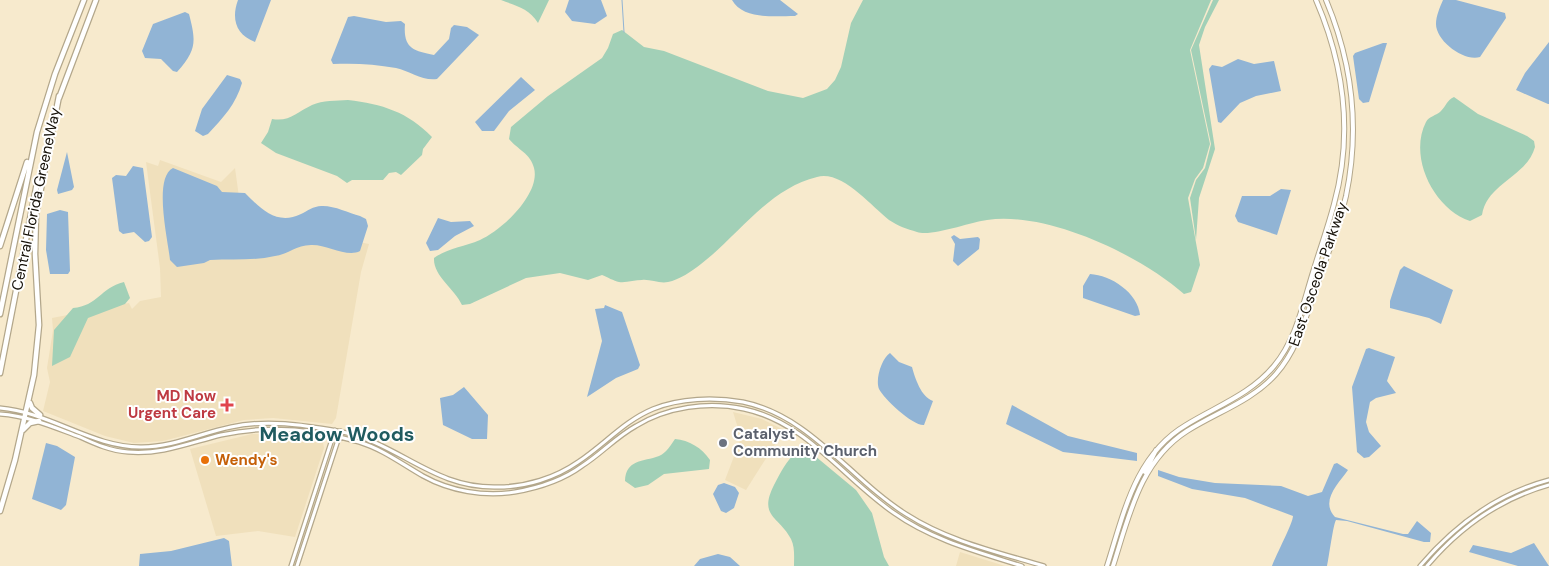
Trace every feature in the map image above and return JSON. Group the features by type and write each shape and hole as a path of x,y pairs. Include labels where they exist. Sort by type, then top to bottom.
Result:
{"highway":[{"name":"Central Florida GreeneWay","path":"0,314 37,132 55,74 84,0"},
{"name":"Central Florida GreeneWay","path":"0,373 40,168 59,96 96,0"},
{"path":"0,510 27,412 40,325 35,254 36,214 59,96"},
{"path":"0,246 37,132"},
{"path":"29,402 32,408 40,415"},
{"path":"21,433 28,425 39,421"}],"main road":[{"name":"East Osceola Parkway","path":"1107,566 1133,485 1156,450 1178,430 1256,384 1275,366 1293,335 1335,203 1343,150 1344,104 1338,64 1329,31 1316,0"},
{"name":"East Osceola Parkway","path":"1113,566 1144,477 1162,453 1180,436 1249,397 1264,385 1282,366 1299,337 1341,214 1352,154 1353,115 1349,74 1340,38 1326,0"},
{"path":"0,408 40,415 106,442 142,448 163,445 230,427 256,423 284,423 341,431 380,444 444,479 475,486 505,487 533,483 561,472 579,462 620,429 651,410 685,401 718,399 742,402 770,410 793,421 900,510 931,528 963,541 1044,566"},
{"path":"0,414 39,421 104,447 125,452 164,451 218,436 256,430 284,429 332,436 378,450 437,482 474,492 496,494 534,488 564,478 582,467 630,429 654,416 702,406 742,408 772,419 795,431 892,512 926,532 961,546 1022,566"},
{"path":"290,566 334,430"},
{"path":"297,566 341,431"},
{"path":"1144,477 1156,450"},
{"path":"1420,566 1448,535 1480,511 1512,493 1549,480"},
{"path":"1427,566 1452,539 1483,514 1522,494 1549,485"}],"shaded area":[{"path":"160,160 221,182 235,168 242,219 369,244 361,272 336,418 332,424 273,418 244,420 163,441 134,443 105,436 43,411 50,382 47,368 53,330 52,318 129,303 132,309 140,301 161,297 160,268 146,162 158,166"},
{"path":"733,412 762,419 784,430 746,490 725,480 741,438"},
{"path":"252,434 291,435 319,439 323,442 324,448 295,537 258,531 216,536 190,449"},
{"path":"960,552 1005,566 956,566"}],"green space":[{"path":"501,0 549,0 538,23 531,14"},
{"path":"863,0 1211,0 1190,50 1210,144 1203,168 1195,179 1188,198 1200,265 1191,292 1184,294 1143,265 1092,239 1037,222 1011,219 987,220 932,233 913,231 889,220 856,191 846,184 827,176 817,177 800,183 769,202 701,264 672,281 639,280 619,282 602,275 588,280 560,273 526,278 470,304 462,305 437,271 434,258 489,235 508,220 526,200 535,178 534,168 527,155 509,139 511,127 548,96 602,58 613,34 622,30 644,47 664,51 768,91 803,98 827,89 835,80 841,67 851,23"},
{"path":"1213,0 1219,0 1205,27 1199,45 1215,149 1199,198 1196,240 1190,198 1196,180 1205,168 1211,144 1191,50"},
{"path":"1454,97 1478,114 1527,136 1534,141 1535,147 1531,157 1524,166 1491,195 1485,204 1482,215 1470,221 1457,215 1436,194 1428,180 1420,151 1421,136 1426,122 1441,111 1448,101"},
{"path":"348,100 383,107 414,121 432,137 423,149 422,155 401,175 396,172 389,173 383,180 352,180 347,183 337,176 276,153 261,143 268,132 272,119 289,118 321,102"},
{"path":"124,282 130,298 125,304 88,318 70,357 52,366 54,330 73,308 88,304 109,288"},
{"path":"675,439 695,445 703,452 710,460 709,469 664,474 648,485 635,488 625,481 628,469 632,465 636,462 662,455"},
{"path":"798,450 809,451 856,490 872,513 884,557 889,566 794,566 794,549 791,539 772,515 768,504 779,475"}],"water":[{"path":"238,0 271,0 255,42 239,31 235,20"},
{"path":"569,0 601,0 607,16 595,24 572,21 565,12"},
{"path":"732,0 780,0 798,14 795,16 760,16 744,11"},
{"path":"1443,0 1456,0 1505,13 1506,18 1480,57 1466,56 1452,49 1437,31 1436,21"},
{"path":"185,12 189,14 194,38 191,51 184,64 177,72 173,71 161,59 145,58 142,51 153,24"},
{"path":"354,16 386,22 401,21 405,24 406,38 411,47 420,52 434,55 449,39 451,28 454,25 467,27 479,35 437,79 426,79 401,69 388,67 364,64 333,64 331,60 348,17"},
{"path":"1549,42 1548,104 1516,90 1525,73"},
{"path":"1387,43 1369,102 1363,103 1359,99 1353,56 1355,53"},
{"path":"1238,59 1254,64 1274,61 1281,91 1256,96 1240,103 1221,123 1218,122 1209,69 1212,65 1222,67"},
{"path":"227,75 240,79 242,83 239,91 233,104 224,116 208,134 203,136 195,131 202,109"},
{"path":"521,77 535,90 509,111 494,131 482,131 475,122"},
{"path":"67,152 74,187 72,190 58,194 57,190"},
{"path":"133,166 143,168 152,237 149,241 145,242 134,232 123,234 119,231 112,178 116,175 126,176"},
{"path":"173,168 217,186 222,192 245,193 263,210 277,217 292,217 320,206 332,207 360,216 366,219 368,226 360,251 349,253 317,245 306,245 267,258 210,260 204,263 177,267 170,260 163,210 164,184 167,174"},
{"path":"1281,189 1291,190 1277,235 1238,222 1235,216 1242,196 1270,196"},
{"path":"60,210 68,212 70,271 68,274 50,274 46,250 47,214"},
{"path":"438,218 451,222 470,221 474,226 455,236 438,250 430,251 426,243"},
{"path":"954,235 960,239 978,237 980,239 979,249 958,266 953,261 955,244 951,237"},
{"path":"1404,266 1453,290 1441,324 1429,318 1390,308 1390,301 1400,270"},
{"path":"1090,274 1106,278 1122,287 1134,299 1140,315 1135,316 1083,298 1083,286"},
{"path":"605,305 622,312 640,365 638,369 616,378 587,397 602,341 595,309 604,308"},
{"path":"1369,348 1395,357 1387,381 1396,393 1376,398 1370,402 1366,422 1369,432 1381,446 1369,457 1364,458 1357,452 1352,387 1366,349"},
{"path":"890,353 899,362 912,367 917,382 925,396 933,401 924,425 913,421 899,411 879,389 880,369 884,359"},
{"path":"464,387 488,415 487,439 472,439 443,425 440,398 453,395"},
{"path":"1012,405 1068,436 1137,453 1137,461 1063,452 1006,424"},
{"path":"46,443 57,446 75,457 66,505 61,510 32,499"},
{"path":"1337,463 1348,470 1330,499 1329,505 1335,517 1403,534 1408,534 1417,521 1431,533 1430,542 1347,521 1336,520 1327,566 1272,566 1293,516 1245,498 1192,489 1158,476 1158,470 1179,477 1215,483 1281,486 1308,496 1322,492 1334,464"},
{"path":"724,483 735,487 739,493 734,508 726,513 721,511 713,494 718,485"},
{"path":"224,538 229,541 232,566 139,566 140,554 171,551"},
{"path":"1534,543 1549,566 1518,566 1469,552 1473,545 1511,553"},
{"path":"718,554 730,557 740,566 694,566 700,559"}],"waterway":[{"path":"622,0 624,32"}],"place":[{"name":"MD Now Urgent Care","path":"227,405"},
{"name":"Catalyst Community Church","path":"723,443"},
{"name":"Wendy's","path":"205,460"}],"district":[{"name":"Meadow Woods","path":"337,434"}]}
